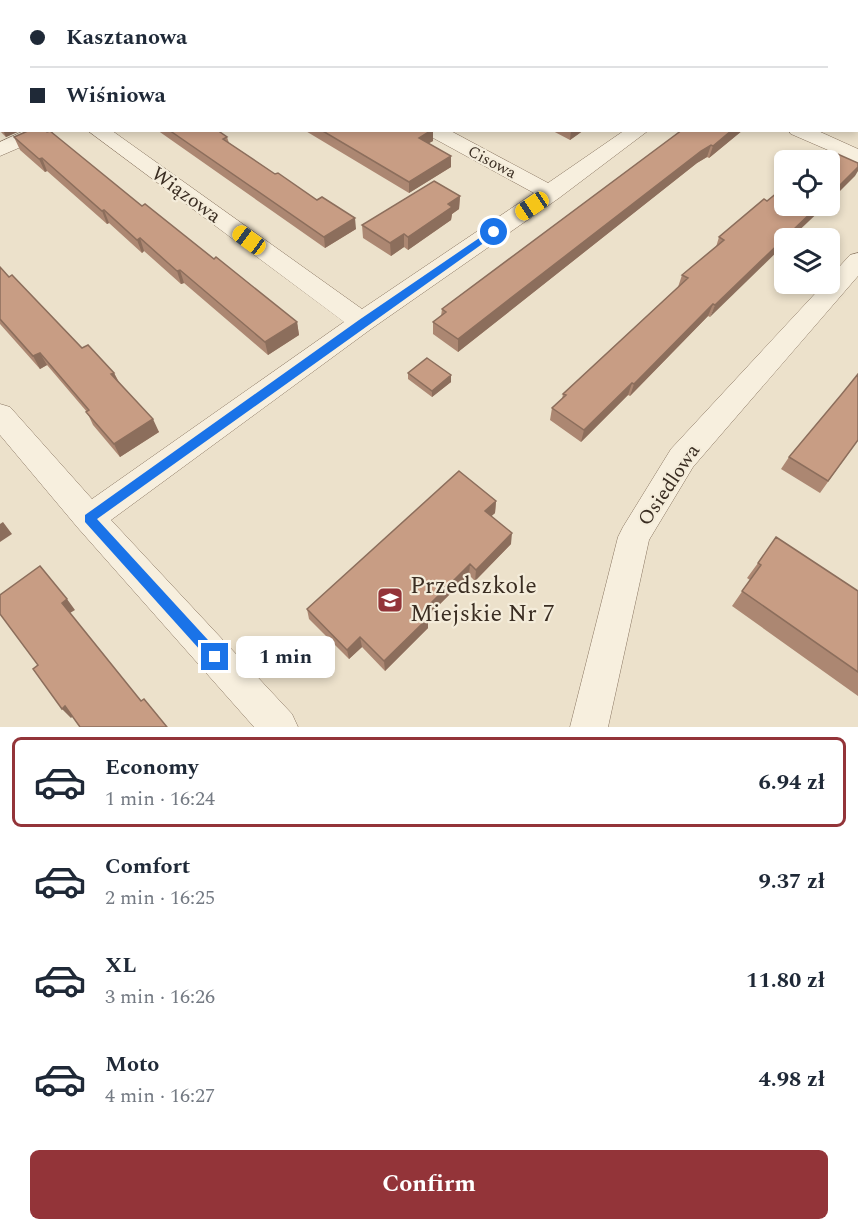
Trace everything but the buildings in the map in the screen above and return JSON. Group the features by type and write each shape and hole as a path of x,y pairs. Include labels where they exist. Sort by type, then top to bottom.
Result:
{"street":[{"path":"0,150 40,132"},
{"name":"Wiązowa","path":"100,132 362,322"},
{"name":"Cisowa","path":"437,132 551,193"},
{"path":"89,518 362,322 636,132"},
{"path":"805,132 858,157"},
{"name":"Osiedlowa","path":"589,727 634,537 682,458 858,261"},
{"path":"0,414 89,518 279,727"}],"place":[{"name":"Przedszkole Miejskie Nr 7","path":"390,600"}],"route":[{"path":"215,657 89,518 362,322 494,232"}]}
